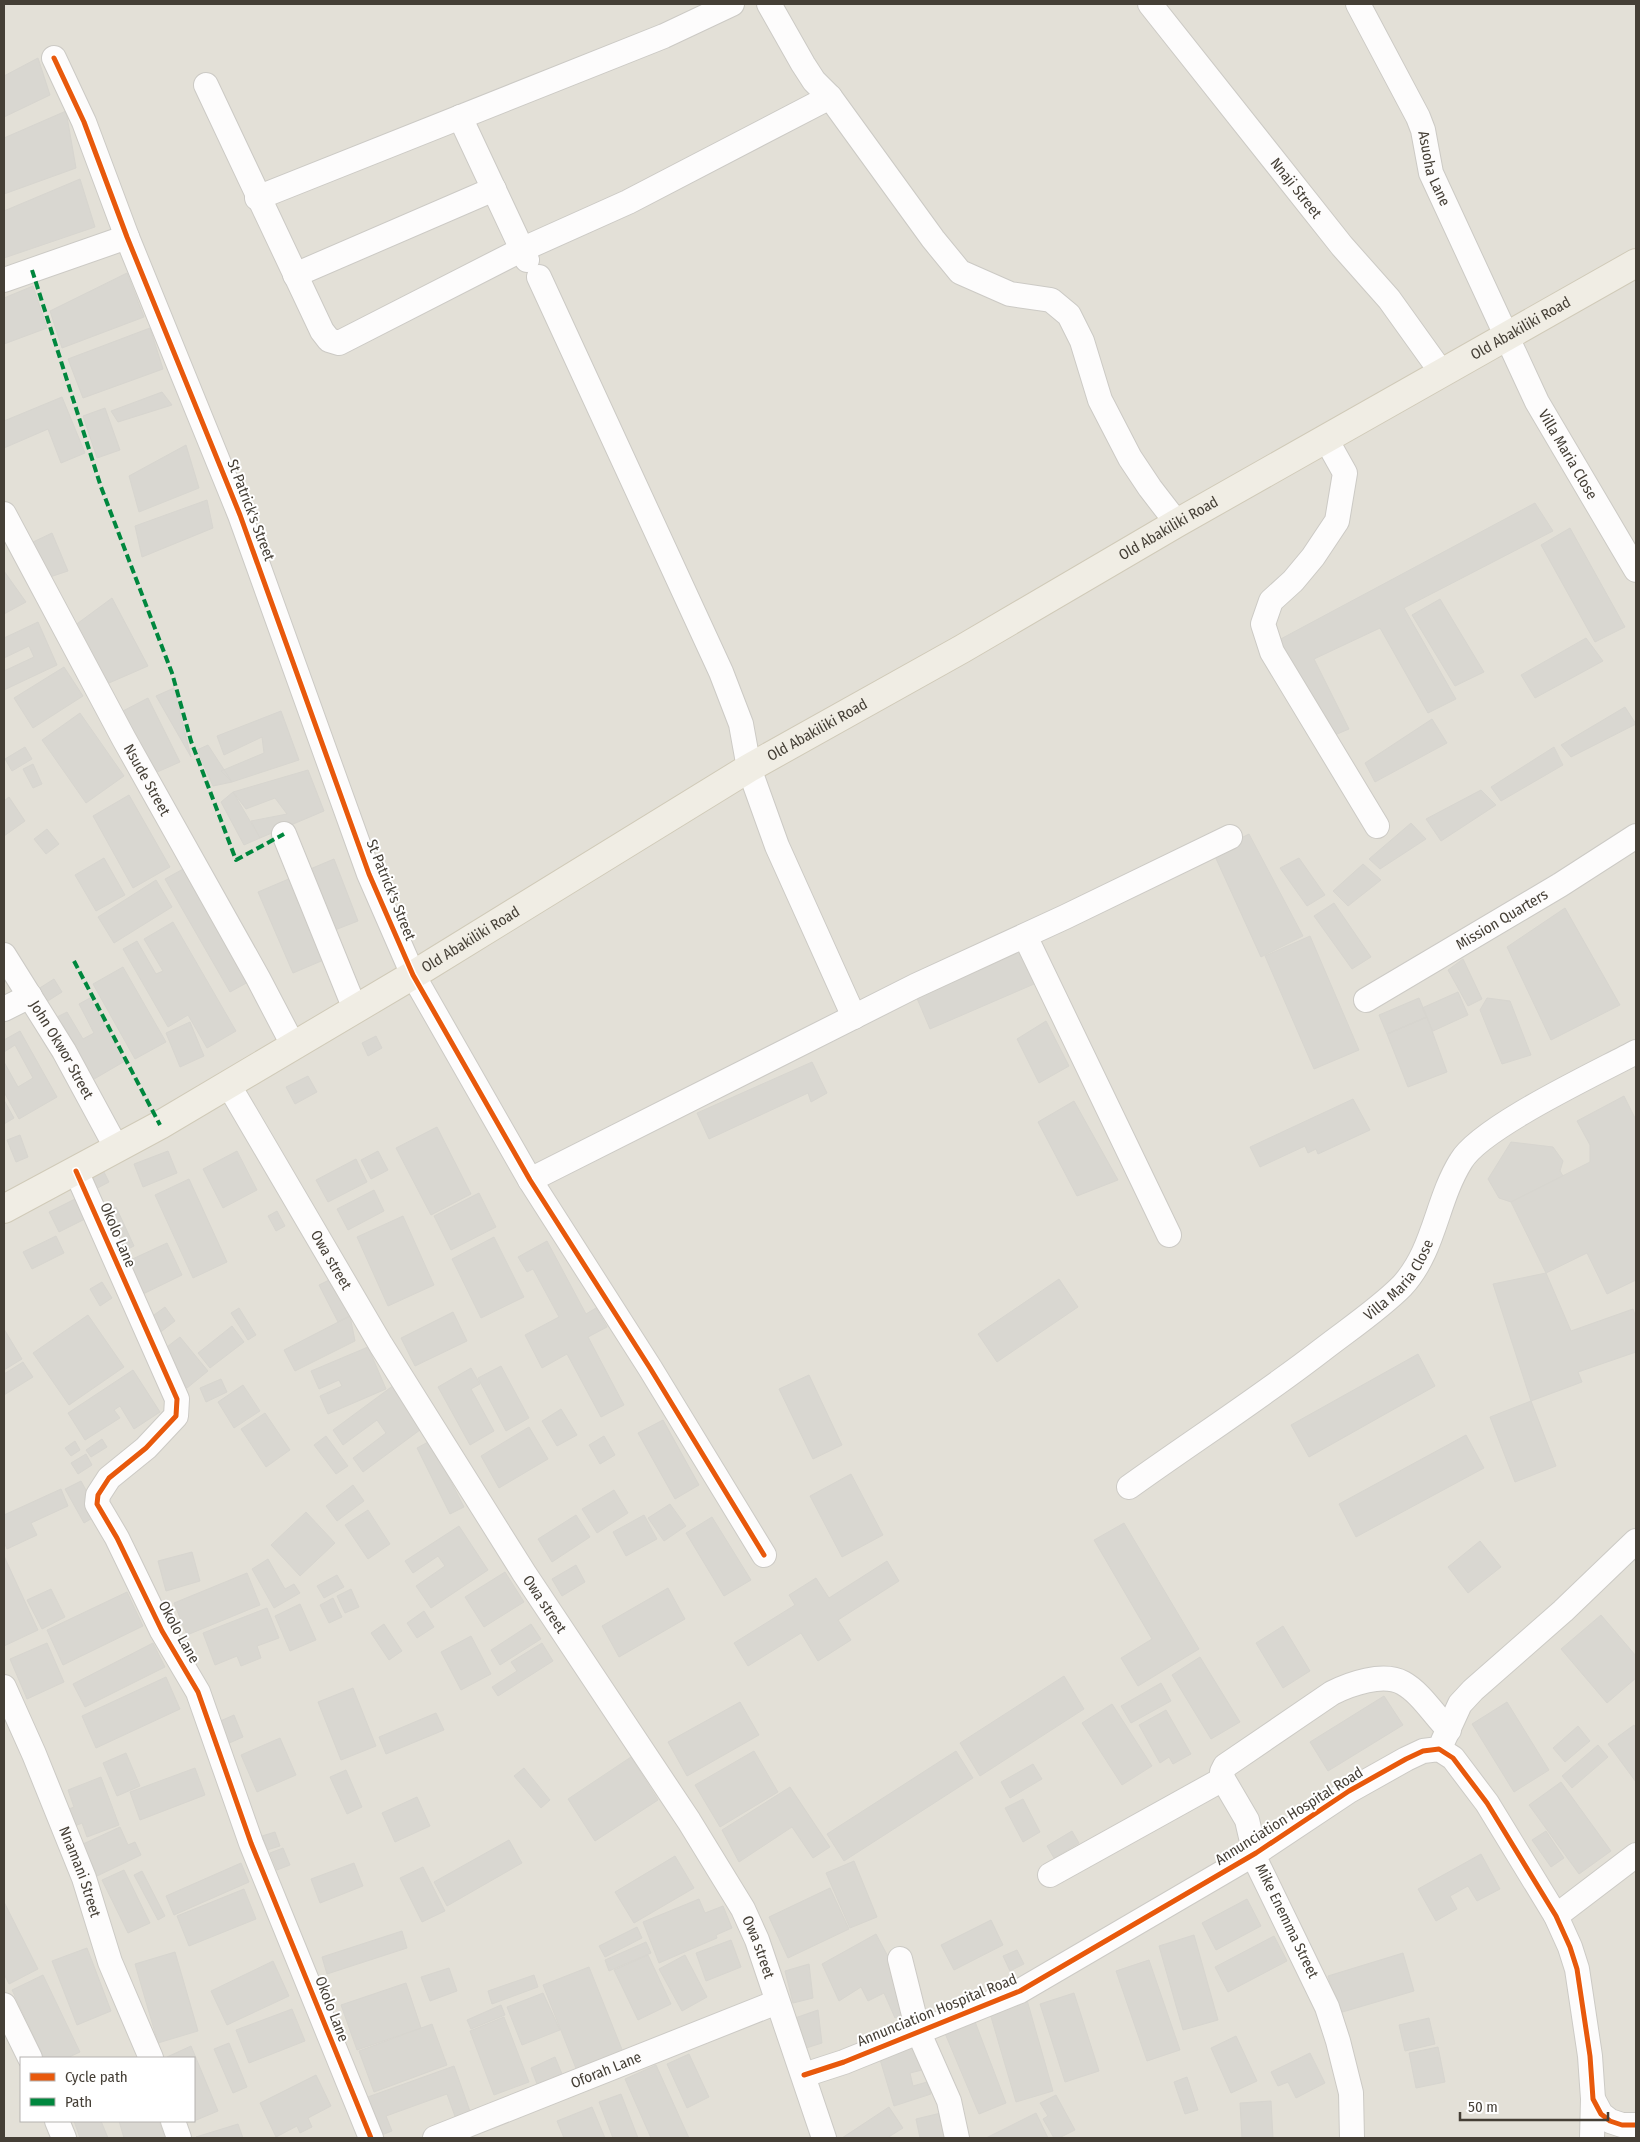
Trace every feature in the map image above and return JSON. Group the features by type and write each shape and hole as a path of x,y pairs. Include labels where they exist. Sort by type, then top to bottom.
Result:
{"main road":[{"name":"Old Abakiliki Road","path":"4,1209 160,1124 413,976 749,768 962,649 1177,524 1636,263"}],"street":[{"path":"257,198 664,36 732,4"},
{"path":"769,4 814,81 830,96 933,238 960,272 1010,294 1051,300 1069,315 1082,341 1100,400 1130,458 1177,524"},
{"name":"Nnaji Street","path":"1150,4 1342,246 1389,298 1442,373"},
{"name":"Asuoha Lane","path":"1358,4 1418,117 1423,130 1431,173 1507,336"},
{"name":"St Patrick's Street","path":"54,58 84,122 127,237 240,515 369,874 413,976 530,1180 650,1368 764,1555"},
{"path":"206,85 257,198 322,331 329,340 339,343 529,262 628,202 830,96"},
{"path":"460,117 721,672 740,724 749,768 777,846 854,1017"},
{"path":"294,275 494,189"},
{"path":"4,280 127,237"},
{"name":"Villa Maria Close","path":"1507,336 1538,402 1636,570"},
{"path":"1326,439 1345,473 1337,521 1293,581 1270,601 1262,624 1272,652 1377,826"},
{"name":"Nsude Street","path":"4,514 124,739 293,1045"},
{"path":"284,834 355,1009"},
{"path":"530,1180 854,1017 1230,836"},
{"name":"Mission Quarters","path":"1366,1000 1560,886 1636,836"},
{"path":"1024,936 1169,1235"},
{"name":"John Okwor Street","path":"4,955 64,1051 116,1147"},
{"path":"4,1009 30,996"},
{"name":"Villa Maria Close","path":"1129,1487 1293,1372 1355,1326 1402,1285 1418,1264 1430,1242 1449,1184 1461,1160 1471,1147 1525,1113 1636,1052"},
{"name":"Owa street","path":"228,1084 381,1345 524,1573 610,1700 743,1909 757,1940 824,2138"},
{"name":"Okolo Lane","path":"76,1171 177,1399 178,1408 176,1416 146,1448 121,1467 102,1487 98,1495 97,1504 117,1538 162,1631 198,1692 251,1843 371,2138"},
{"path":"1444,1739 1460,1704 1473,1690 1563,1611 1636,1541"},
{"path":"1050,1875 1223,1779 1222,1772 1225,1766 1332,1693 1348,1686 1382,1680 1403,1683 1419,1696 1453,1758 1487,1803 1556,1916 1570,1946 1577,1969 1590,2056 1593,2099 1592,2138"},
{"name":"Nnamani Street","path":"4,1688 34,1754 84,1878 110,1962 151,2057"},
{"name":"Annunciation Hospital Road","path":"804,2075 844,2062 918,2030 1027,1987 1256,1853 1349,1791 1444,1739"},
{"name":"Mike Enemma Street","path":"1223,1779 1247,1820 1257,1863 1313,1974 1335,2029 1351,2093 1352,2138"},
{"path":"1556,1916 1636,1856"},
{"path":"900,1959 918,2030 948,2101 957,2138"},
{"name":"Oforah Lane","path":"435,2138 778,2002"},
{"path":"4,2005 30,2057"},
{"path":"1593,2099 1601,2114 1610,2121 1622,2125 1636,2125"},
{"path":"173,2122 179,2138"}],"shaded area":[{"path":"4,4 1636,4 1636,2138 4,2138"}],"building":[{"path":"38,58 50,95 4,117 4,76"},
{"path":"66,111 76,168 4,194 4,138"},
{"path":"80,179 95,227 4,258 4,211"},
{"path":"127,273 144,317 62,348 50,311"},
{"path":"33,286 47,328 4,344 4,298"},
{"path":"150,328 163,369 83,398 68,359"},
{"path":"162,392 172,405 118,422 111,411"},
{"path":"62,397 85,453 61,463 48,429 4,448 4,421"},
{"path":"105,408 120,450 97,458 83,416"},
{"path":"186,445 199,488 139,512 129,476"},
{"path":"207,500 213,528 142,557 135,526"},
{"path":"1535,503 1553,531 1404,608 1456,699 1428,713 1380,628 1314,659 1349,729 1330,737 1275,642"},
{"path":"1570,528 1625,627 1595,642 1541,545"},
{"path":"52,533 68,571 47,578 31,543"},
{"path":"4,571 26,602 4,614"},
{"path":"112,598 148,666 109,683 74,626"},
{"path":"1440,599 1484,672 1455,686 1412,615"},
{"path":"38,622 57,665 4,690 4,671 34,657 29,646 4,658 4,638"},
{"path":"1586,638 1603,661 1535,698 1521,675"},
{"path":"64,667 83,696 33,728 14,698"},
{"path":"174,688 191,757 156,696"},
{"path":"148,698 180,762 155,773 121,712"},
{"path":"1625,707 1636,724 1571,757 1561,745"},
{"path":"281,711 299,760 232,782 221,771 264,753 262,737 224,755 217,736"},
{"path":"80,713 124,776 86,803 42,740"},
{"path":"1432,719 1447,743 1375,782 1365,763"},
{"path":"208,745 232,782 213,786 197,750"},
{"path":"25,747 32,759 12,771 5,759"},
{"path":"1554,747 1563,765 1501,801 1491,787"},
{"path":"33,764 42,784 33,788 23,769"},
{"path":"308,770 324,811 260,838 251,821 287,814 275,798 246,809 233,792"},
{"path":"1481,790 1496,805 1441,841 1426,819"},
{"path":"233,792 260,838 244,845 221,802"},
{"path":"129,795 170,867 133,888 93,816"},
{"path":"9,797 25,821 4,836 4,801"},
{"path":"1411,823 1426,839 1380,869 1369,859"},
{"path":"47,829 59,844 46,854 34,839"},
{"path":"1249,834 1303,936 1261,957 1213,852"},
{"path":"104,858 125,895 96,911 75,875"},
{"path":"1299,858 1325,895 1307,906 1280,868"},
{"path":"334,859 358,921 327,933 303,872"},
{"path":"1363,864 1381,880 1348,906 1333,891"},
{"path":"185,868 250,981 230,992 165,879"},
{"path":"291,878 326,959 293,973 258,892"},
{"path":"156,880 172,907 114,943 98,917"},
{"path":"1334,903 1371,957 1352,969 1314,916"},
{"path":"1565,908 1620,1005 1551,1040 1507,947"},
{"path":"173,922 236,1031 207,1048 188,1015 168,1027 123,949 137,941 156,974 163,971 144,939"},
{"path":"1310,936 1359,1050 1314,1069 1265,956"},
{"path":"1025,941 1041,981 930,1029 913,989"},
{"path":"1463,959 1482,999 1468,1006 1448,970"},
{"path":"123,967 166,1042 135,1059 93,984"},
{"path":"54,979 62,992 43,1004 35,991"},
{"path":"1458,992 1468,1015 1433,1031 1422,1008"},
{"path":"90,998 125,1061 89,1082 53,1019 67,1012 83,1039 94,1033 79,1004"},
{"path":"1419,998 1427,1017 1387,1034 1379,1015"},
{"path":"1487,998 1510,1001 1531,1055 1502,1064 1480,1010"},
{"path":"1427,1017 1447,1072 1408,1087 1387,1034"},
{"path":"1046,1021 1069,1066 1039,1083 1017,1039"},
{"path":"190,1022 204,1056 180,1067 166,1033"},
{"path":"20,1031 57,1097 19,1119 4,1092 4,1062 18,1087 33,1078 15,1045 4,1052 4,1040"},
{"path":"376,1036 382,1048 368,1056 362,1043"},
{"path":"812,1062 827,1093 811,1102 808,1093 709,1139 697,1113"},
{"path":"308,1076 317,1092 295,1104 286,1087"},
{"path":"1624,1096 1636,1120 1636,1280 1607,1294 1587,1253 1546,1273 1511,1202 1590,1162 1590,1145 1577,1121"},
{"path":"1353,1099 1370,1130 1318,1154 1316,1149 1308,1153 1305,1146 1260,1167 1250,1147"},
{"path":"4,1100 14,1118 4,1124"},
{"path":"1074,1101 1118,1180 1077,1196 1038,1122"},
{"path":"437,1127 471,1194 431,1215 396,1148"},
{"path":"20,1135 28,1157 16,1162 7,1140"},
{"path":"1511,1142 1553,1147 1563,1161 1560,1171 1563,1176 1511,1202 1499,1198 1488,1179"},
{"path":"168,1151 177,1173 143,1187 134,1164"},
{"path":"237,1151 257,1190 223,1208 203,1169"},
{"path":"378,1151 388,1170 371,1179 361,1160"},
{"path":"356,1159 367,1182 328,1202 316,1180"},
{"path":"103,1170 109,1182 90,1192 84,1180"},
{"path":"189,1179 227,1262 193,1278 155,1195"},
{"path":"374,1190 384,1211 348,1230 337,1209"},
{"path":"479,1193 496,1227 451,1250 434,1216"},
{"path":"75,1199 85,1219 59,1232 49,1212"},
{"path":"116,1207 134,1246 118,1254 100,1214"},
{"path":"277,1211 285,1226 276,1231 268,1216"},
{"path":"403,1216 434,1285 388,1306 357,1237"},
{"path":"56,1236 64,1253 32,1269 23,1252"},
{"path":"494,1237 524,1297 481,1318 452,1259"},
{"path":"547,1241 586,1314 596,1308 607,1327 588,1337 624,1405 601,1417 567,1354 542,1368 525,1335 559,1317 533,1269 527,1272 518,1257"},
{"path":"167,1243 182,1275 141,1295 126,1262"},
{"path":"1546,1273 1571,1331 1633,1309 1636,1318 1636,1352 1578,1372 1582,1382 1531,1401 1493,1284"},
{"path":"331,1279 350,1316 338,1322 319,1285"},
{"path":"1059,1279 1078,1307 997,1362 978,1334"},
{"path":"102,1282 112,1298 100,1306 90,1289"},
{"path":"165,1307 175,1321 158,1334 147,1320"},
{"path":"239,1308 256,1335 248,1340 231,1313"},
{"path":"453,1312 467,1341 415,1366 401,1338"},
{"path":"88,1315 124,1367 69,1405 33,1353"},
{"path":"350,1316 355,1341 295,1371 284,1350"},
{"path":"232,1326 244,1342 210,1368 198,1353"},
{"path":"4,1329 22,1359 4,1370"},
{"path":"180,1337 208,1371 187,1388 159,1353"},
{"path":"368,1347 386,1389 328,1414 320,1396 342,1386 339,1380 319,1389 311,1371"},
{"path":"1418,1354 1435,1386 1309,1457 1291,1425"},
{"path":"23,1362 33,1377 4,1395 4,1374"},
{"path":"501,1366 529,1418 506,1431 478,1378"},
{"path":"471,1368 480,1384 471,1389 494,1431 470,1445 438,1387"},
{"path":"133,1370 160,1412 134,1429 120,1406 114,1410 120,1418 85,1440 68,1413"},
{"path":"809,1375 842,1445 813,1459 779,1389"},
{"path":"221,1379 227,1392 206,1402 200,1388"},
{"path":"243,1385 260,1411 234,1428 218,1402"},
{"path":"394,1385 424,1427 363,1472 353,1458 386,1433 377,1420 343,1445 333,1430"},
{"path":"1531,1401 1556,1466 1515,1482 1490,1417"},
{"path":"561,1409 577,1435 557,1446 542,1421"},
{"path":"265,1413 290,1450 266,1467 241,1429"},
{"path":"663,1420 699,1485 675,1499 638,1433"},
{"path":"529,1427 548,1459 499,1488 481,1456"},
{"path":"1466,1435 1484,1468 1356,1537 1339,1504"},
{"path":"326,1436 348,1466 336,1474 314,1445"},
{"path":"604,1436 615,1455 600,1464 589,1445"},
{"path":"102,1439 107,1447 91,1457 86,1450"},
{"path":"75,1441 80,1450 71,1456 65,1448"},
{"path":"430,1441 464,1507 450,1514 417,1448"},
{"path":"86,1454 92,1465 78,1474 71,1463"},
{"path":"851,1474 883,1535 842,1557 810,1496"},
{"path":"81,1481 99,1514 84,1523 65,1489"},
{"path":"353,1485 364,1501 337,1521 326,1506"},
{"path":"61,1489 68,1506 31,1523 37,1535 7,1549 4,1542 4,1515"},
{"path":"614,1490 628,1513 597,1533 582,1509"},
{"path":"670,1504 686,1526 664,1541 648,1518"},
{"path":"368,1510 390,1544 368,1559 345,1525"},
{"path":"306,1512 335,1543 300,1576 271,1545"},
{"path":"576,1515 590,1537 552,1562 538,1539"},
{"path":"644,1515 657,1539 626,1556 613,1532"},
{"path":"712,1517 751,1580 724,1596 686,1533"},
{"path":"1124,1523 1199,1649 1138,1686 1121,1658 1152,1639 1094,1540"},
{"path":"459,1526 488,1570 431,1608 416,1586 445,1566 438,1556 413,1573 405,1561"},
{"path":"1480,1541 1501,1567 1468,1593 1448,1567"},
{"path":"192,1552 200,1581 166,1591 158,1561"},
{"path":"4,1556 38,1630 4,1646"},
{"path":"268,1559 285,1589 294,1584 300,1593 274,1608 252,1569"},
{"path":"887,1561 899,1581 838,1620 851,1640 818,1661 801,1633 748,1666 734,1643 795,1605 789,1595 816,1578 829,1598"},
{"path":"576,1565 585,1582 562,1596 552,1579"},
{"path":"505,1572 524,1602 484,1627 465,1597"},
{"path":"247,1573 260,1605 187,1635 174,1603"},
{"path":"337,1575 344,1587 324,1598 317,1586"},
{"path":"668,1588 685,1619 619,1657 602,1626"},
{"path":"51,1589 65,1617 42,1629 27,1600"},
{"path":"351,1589 359,1607 345,1613 337,1596"},
{"path":"127,1592 143,1626 63,1665 47,1630"},
{"path":"333,1598 342,1617 329,1623 320,1605"},
{"path":"300,1604 316,1640 290,1651 275,1616"},
{"path":"267,1608 279,1638 257,1646 261,1658 241,1666 237,1656 215,1665 203,1633"},
{"path":"424,1611 434,1627 417,1638 407,1623"},
{"path":"1601,1615 1636,1656 1636,1678 1607,1703 1561,1649"},
{"path":"384,1624 402,1651 389,1660 371,1633"},
{"path":"531,1624 541,1639 500,1665 491,1650"},
{"path":"1283,1626 1310,1671 1283,1688 1256,1643"},
{"path":"471,1636 491,1674 461,1690 441,1652"},
{"path":"47,1643 64,1682 27,1699 10,1659"},
{"path":"153,1643 165,1667 85,1707 73,1684"},
{"path":"542,1643 553,1661 498,1696 492,1687 517,1671 511,1662"},
{"path":"1200,1657 1240,1722 1211,1739 1172,1675"},
{"path":"1064,1676 1084,1709 980,1776 960,1743"},
{"path":"166,1677 180,1709 96,1748 82,1716"},
{"path":"1161,1683 1171,1701 1131,1723 1121,1706"},
{"path":"353,1688 376,1746 341,1760 318,1702"},
{"path":"1384,1696 1403,1725 1328,1771 1310,1742"},
{"path":"740,1702 759,1735 687,1776 668,1742"},
{"path":"1507,1702 1549,1770 1514,1792 1472,1724"},
{"path":"1112,1704 1152,1766 1122,1785 1082,1723"},
{"path":"1166,1710 1191,1754 1173,1764 1169,1757 1160,1763 1139,1725"},
{"path":"436,1713 444,1730 386,1754 379,1737"},
{"path":"234,1715 243,1737 227,1744 218,1722"},
{"path":"1634,1725 1636,1728 1636,1782 1608,1744"},
{"path":"1578,1726 1590,1741 1565,1762 1553,1748"},
{"path":"280,1738 296,1775 257,1792 241,1755"},
{"path":"1598,1745 1608,1757 1572,1788 1562,1776"},
{"path":"754,1751 778,1792 720,1827 695,1785"},
{"path":"956,1751 973,1778 844,1861 827,1834"},
{"path":"126,1753 140,1786 117,1796 103,1763"},
{"path":"631,1757 658,1800 595,1841 568,1799"},
{"path":"1033,1764 1042,1779 1010,1798 1001,1782"},
{"path":"195,1768 205,1795 140,1820 130,1792"},
{"path":"524,1768 550,1800 541,1808 514,1776"},
{"path":"346,1770 362,1807 347,1814 330,1777"},
{"path":"101,1777 119,1825 87,1837 82,1823 75,1826 69,1809 74,1807 68,1790"},
{"path":"1561,1782 1611,1851 1579,1874 1529,1805"},
{"path":"790,1787 830,1847 813,1858 792,1827 739,1862 722,1830"},
{"path":"417,1797 430,1826 395,1842 382,1813"},
{"path":"1023,1799 1040,1832 1023,1842 1005,1808"},
{"path":"120,1827 128,1845 135,1842 141,1855 97,1876 83,1844"},
{"path":"1072,1831 1079,1843 1054,1858 1047,1846"},
{"path":"1546,1831 1564,1858 1551,1867 1532,1840"},
{"path":"275,1832 280,1846 267,1850 262,1836"},
{"path":"509,1840 522,1863 447,1906 434,1882"},
{"path":"283,1848 290,1865 277,1870 270,1853"},
{"path":"1481,1854 1500,1889 1477,1901 1468,1886 1450,1896 1457,1909 1436,1921 1418,1889"},
{"path":"675,1856 694,1888 634,1923 615,1892"},
{"path":"854,1861 877,1917 850,1928 826,1873"},
{"path":"241,1863 249,1882 174,1915 166,1896"},
{"path":"354,1863 363,1886 320,1903 311,1879"},
{"path":"423,1867 445,1911 422,1922 400,1878"},
{"path":"124,1870 150,1923 128,1933 102,1880"},
{"path":"142,1871 165,1916 158,1920 134,1875"},
{"path":"830,1888 849,1929 788,1958 769,1917"},
{"path":"244,1889 256,1919 189,1946 177,1916"},
{"path":"699,1899 705,1913 723,1906 732,1928 716,1935 717,1938 659,1963 643,1922"},
{"path":"1247,1899 1261,1926 1216,1950 1202,1923"},
{"path":"4,1902 38,1969 9,1984 4,1974"},
{"path":"991,1920 1003,1945 954,1970 941,1945"},
{"path":"637,1927 642,1938 605,1957 599,1946"},
{"path":"402,1931 407,1948 327,1974 322,1957"},
{"path":"876,1934 915,2007 895,2018 884,1993 868,2001 861,1987 839,2001 822,1964"},
{"path":"1194,1935 1218,2020 1183,2030 1159,1946"},
{"path":"1274,1936 1287,1961 1228,1992 1215,1967"},
{"path":"731,1940 741,1967 706,1981 696,1953"},
{"path":"646,1942 651,1953 609,1971 605,1960"},
{"path":"87,1948 111,2011 77,2025 52,1961"},
{"path":"1017,1950 1024,1964 1010,1971 1003,1956"},
{"path":"175,1952 198,2031 158,2043 135,1964"},
{"path":"1403,1953 1414,1991 1339,2013 1328,1976"},
{"path":"648,1955 671,2004 638,2020 614,1970"},
{"path":"685,1955 707,1997 682,2011 659,1969"},
{"path":"1149,1960 1180,2050 1147,2061 1116,1971"},
{"path":"273,1961 289,1996 227,2025 211,1991"},
{"path":"809,1964 813,1998 793,2003 785,1971"},
{"path":"589,1967 623,2052 577,2071 543,1985"},
{"path":"449,1968 457,1991 430,2001 421,1977"},
{"path":"43,1975 80,2052 69,2057 44,2057 12,1990"},
{"path":"534,1975 538,1987 492,2004 488,1991"},
{"path":"406,1983 421,2028 357,2050 341,2005"},
{"path":"543,1993 560,2030 522,2045 507,2007"},
{"path":"1074,1993 1099,2071 1065,2082 1040,2004"},
{"path":"1027,2000 1053,2091 1016,2102 989,2010"},
{"path":"501,2005 505,2015 471,2029 467,2020"},
{"path":"292,2009 305,2041 249,2063 236,2030"},
{"path":"818,2010 822,2043 806,2048 795,2018"},
{"path":"504,2017 529,2082 494,2095 470,2031"},
{"path":"1429,2018 1435,2044 1405,2051 1399,2025"},
{"path":"974,2019 1006,2103 979,2114 944,2031"},
{"path":"432,2024 447,2065 374,2092 359,2051"},
{"path":"1236,2036 1257,2081 1231,2093 1211,2048"},
{"path":"229,2043 247,2087 233,2093 214,2049"},
{"path":"915,2045 922,2070 910,2073 913,2086 927,2082 931,2094 894,2106 879,2056"},
{"path":"191,2046 218,2111 195,2121 195,2057 167,2057"},
{"path":"1438,2047 1445,2082 1416,2088 1409,2053"},
{"path":"1310,2053 1325,2083 1296,2098 1288,2082 1278,2086 1271,2072"},
{"path":"689,2054 709,2097 687,2108 667,2064"},
{"path":"555,2057 562,2074 537,2084 531,2068"},
{"path":"656,2065 689,2138 651,2138 625,2079"},
{"path":"454,2066 472,2117 457,2122 447,2094 386,2116 392,2131 379,2136 365,2098"},
{"path":"316,2075 331,2106 308,2118 312,2127 300,2133 297,2126 276,2137 260,2103"},
{"path":"1187,2077 1198,2110 1185,2114 1174,2082"},
{"path":"621,2094 638,2138 613,2138 599,2102"},
{"path":"1056,2095 1075,2130 1059,2138 1054,2138 1043,2119 1048,2116 1040,2103"},
{"path":"1271,2101 1273,2138 1242,2138 1240,2103"},
{"path":"592,2107 605,2138 564,2138 557,2121"},
{"path":"889,2107 903,2128 887,2138 842,2138"},
{"path":"941,2113 947,2138 920,2138 916,2119"},
{"path":"1036,2113 1048,2138 986,2138"},
{"path":"74,2122 101,2122 108,2138 80,2138"},
{"path":"119,2122 159,2122 165,2138 124,2138"},
{"path":"238,2124 243,2138 196,2137"}],"marked path":[{"path":"32,270 101,487 172,673 191,741 236,860 284,834"},
{"path":"74,961 160,1125"}],"cycle path":[{"path":"54,58 84,122 127,237 240,515 369,874 413,975 530,1180 650,1368 764,1555"},
{"path":"76,1171 177,1399 176,1416 146,1448 109,1478 98,1495 97,1504 117,1538 162,1631 198,1692 251,1843 371,2138"},
{"path":"804,2075 844,2062 1020,1991 1256,1853 1349,1791 1423,1751 1439,1749 1453,1758 1487,1803 1556,1916 1570,1947 1577,1969 1590,2056 1593,2099 1601,2114 1610,2121 1622,2125 1636,2125"}]}
